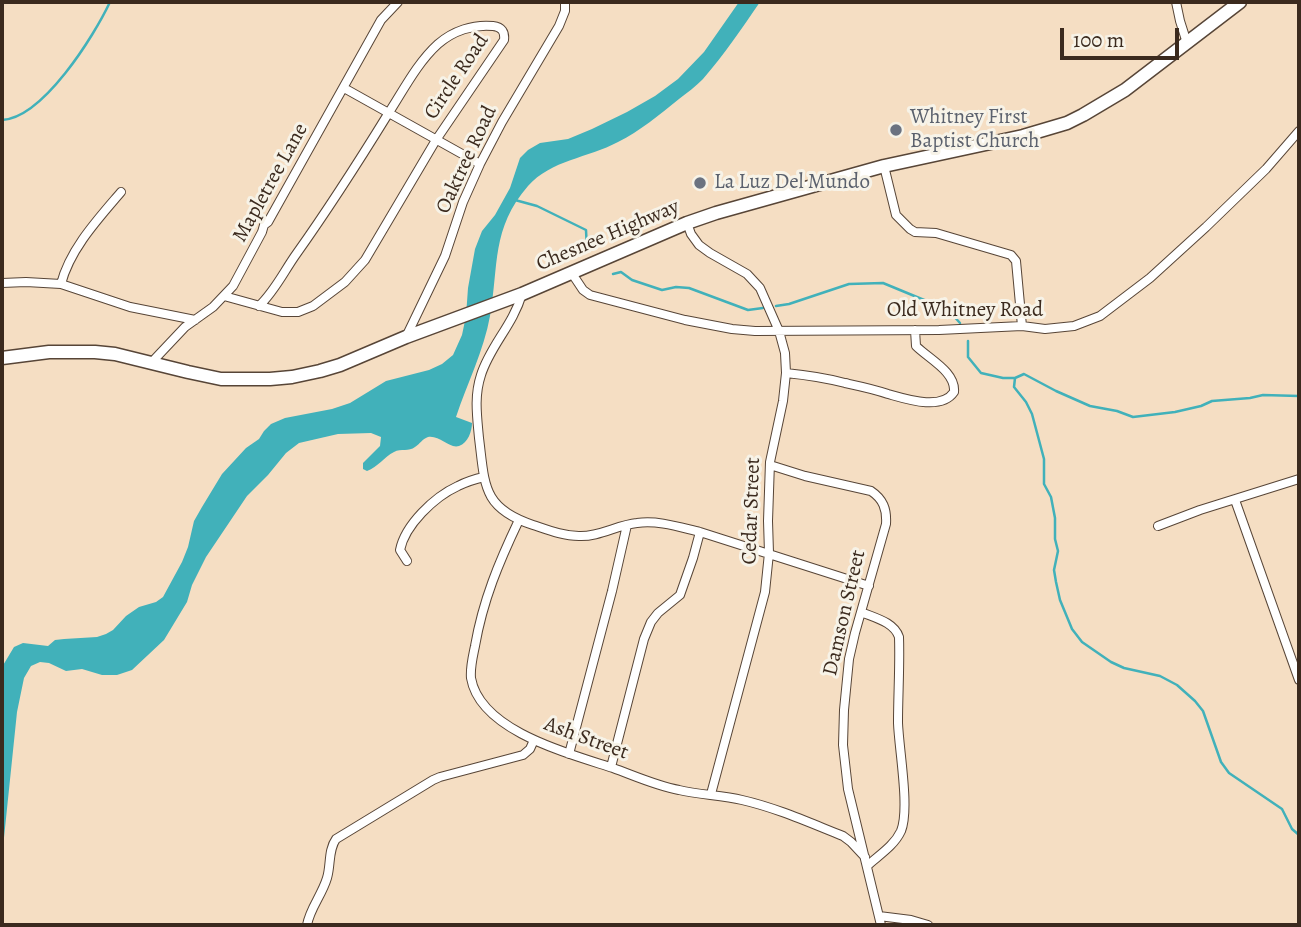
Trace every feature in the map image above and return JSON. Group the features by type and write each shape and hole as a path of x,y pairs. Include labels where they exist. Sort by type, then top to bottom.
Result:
{"main road":[{"name":"Chesnee Highway","path":"2,358 31,353 73,351 115,354 221,379 250,380 292,377 340,365 522,294 716,213 884,166 1023,136 1067,123 1125,90 1240,2"}],"street":[{"name":"Mapletree Lane","path":"151,363 185,327 213,307 237,280 264,225 381,20 398,2"},
{"name":"Oaktree Road","path":"406,337 444,257 463,202 480,164 559,26 565,11 565,2"},
{"path":"1176,2 1187,43"},
{"name":"Circle Road","path":"224,296 259,306 282,312 298,312 313,306 345,282 359,268 436,140 504,40 504,34 498,27 470,27 447,37 437,45 420,65 315,229 259,306"},
{"path":"344,88 480,164"},
{"name":"Old Whitney Road","path":"571,272 583,290 598,298 708,325 755,331 1022,326 1045,329 1074,326 1094,319 1112,308 1168,262 1266,169 1299,131"},
{"path":"884,166 896,215 912,231 936,233 1014,258 1022,326"},
{"path":"61,284 73,256 121,192"},
{"name":"Cedar Street","path":"687,223 695,240 704,250 739,268 754,280 765,296 779,331 785,353 786,373 770,465 769,554 765,592 711,794"},
{"path":"2,283 61,284 130,307 195,320"},
{"path":"522,294 518,308 486,362 478,385 476,410 484,477 495,503 505,513 559,534 575,536 594,535 628,524 655,523 700,532 869,586"},
{"path":"786,373 845,383 916,402 950,398 955,388 953,381 916,346 915,330"},
{"name":"Damson Street","path":"770,465 871,491 886,508 886,524 849,659 844,745 848,789 881,925"},
{"path":"407,561 400,550 403,537 426,509 456,486 484,477"},
{"path":"1158,526 1299,479"},
{"path":"1234,500 1299,680"},
{"name":"Ash Street","path":"519,520 487,592 476,637 471,675 474,689 486,708 534,740 569,754 673,789 743,800 843,836 866,862"},
{"path":"569,754 628,524"},
{"path":"611,768 644,639 658,613 680,595 700,532"},
{"path":"861,612 892,625 899,637 898,727 904,801 900,833 888,848 866,862"},
{"path":"307,925 328,875 332,845 336,839 440,777 523,755 530,750 534,740"},
{"path":"879,916 928,925"}],"water":[{"path":"739,2 760,2 703,79 626,138 570,160 537,177 516,202 502,233 487,329 456,417 472,423 465,442 455,446 428,437 413,448 394,452 367,471 363,469 363,463 380,446 381,437 371,433 338,434 299,443 286,453 247,496 206,557 187,602 164,640 132,670 117,675 102,675 82,669 66,671 49,663 40,662 31,666 24,678 17,712 2,857 2,667 14,647 23,643 48,646 55,640 106,634 139,607 163,597 182,562 194,521 222,474 271,424 285,418 350,403 386,381 429,370 453,355 462,335 466,316 475,249 482,231 495,215 510,188 520,158 540,143 568,139 655,96 678,79 704,52"}],"waterway":[{"path":"2,120 18,116 50,91 80,54 110,2"},
{"path":"515,200 537,206 586,230 587,250"},
{"path":"613,274 621,272 632,280 662,290 689,288 748,310 763,308"},
{"path":"776,306 849,284 883,283 951,313 960,323"},
{"path":"968,341 968,357 981,373 1003,378 1015,378 1024,374 1090,406 1133,417 1175,412 1212,401 1263,395 1299,396"},
{"path":"1015,378 1014,387 1032,414 1044,459 1044,484 1051,497 1058,551 1054,570 1060,600 1072,629 1082,642 1111,662 1124,668 1160,676 1177,685 1195,701 1203,711 1221,762 1229,773 1282,809 1292,829 1299,835"}],"place":[{"name":"Whitney First Baptist Church","path":"896,130"},
{"name":"La Luz Del Mundo","path":"700,183"}]}
